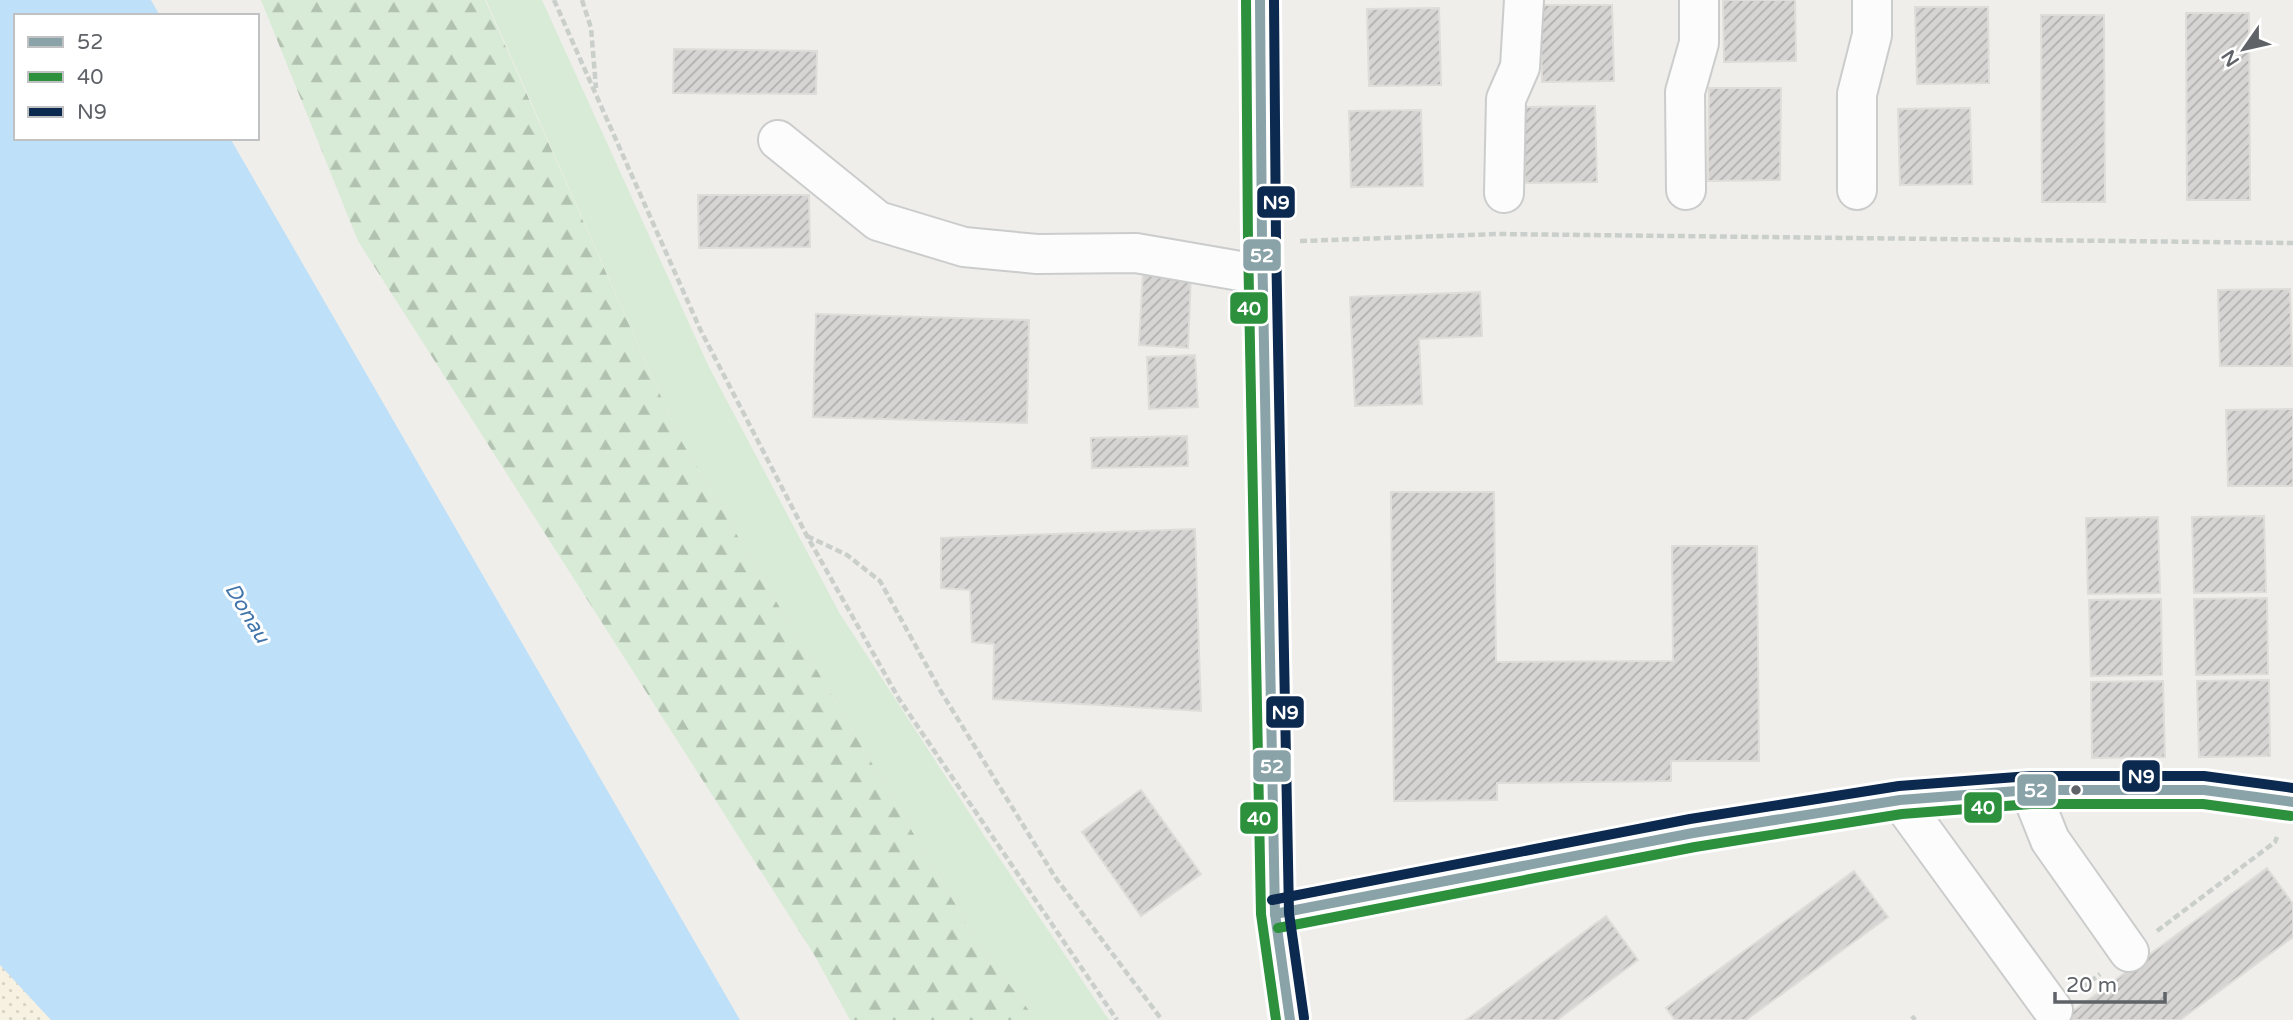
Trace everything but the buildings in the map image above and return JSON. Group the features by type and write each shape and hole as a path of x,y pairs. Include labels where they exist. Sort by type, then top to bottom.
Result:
{"street":[{"path":"1260,0 1275,914 1290,1020"},
{"path":"1504,193 1506,99 1520,67 1524,0"},
{"path":"1685,190 1685,92 1699,43 1699,0"},
{"path":"1857,190 1857,94 1872,35 1872,0"},
{"path":"778,140 878,221 964,247 1037,254 1136,253 1263,258"},
{"path":"1275,914 1693,833 1900,800 2030,790 2204,790 2287,817"},
{"path":"2030,790 2050,840 2129,952"},
{"path":"1900,800 2053,1010"}],"path":[{"path":"554,0 700,329 807,536 899,699 1117,1020"},
{"path":"582,0 591,28 596,95"},
{"path":"1263,258 1497,234 2293,243"},
{"path":"807,536 847,555 880,581 940,690 1055,877 1162,1020"},
{"path":"2053,1010 2275,842 2287,817"}],"green space":[{"path":"261,0 485,0 679,437 977,941 1036,1020 850,1020 815,956 358,241"},
{"path":"486,0 542,0 708,365 840,614 985,837 1109,1020 1036,1020 977,941 679,437"}],"sand":[{"path":"0,965 51,1020 0,1020"}],"water":[{"name":"Donau","path":"0,0 151,0 159,14 14,14 14,140 231,140 740,1020 51,1020 0,965"}],"transit line":[{"name":"40","path":"1246,0 1261,914 1276,1020"},
{"name":"52","path":"1260,0 1275,914 1290,1020"},
{"name":"N9","path":"1274,0 1289,913 1304,1018"},
{"name":"N9","path":"1272,900 1690,819 1899,786 2030,776 2204,776 2293,788"},
{"name":"52","path":"1275,914 1693,833 1900,800 2030,790 2204,790 2293,802"},
{"name":"40","path":"1278,928 1695,847 1902,814 2031,804 2203,804 2291,816"}]}
